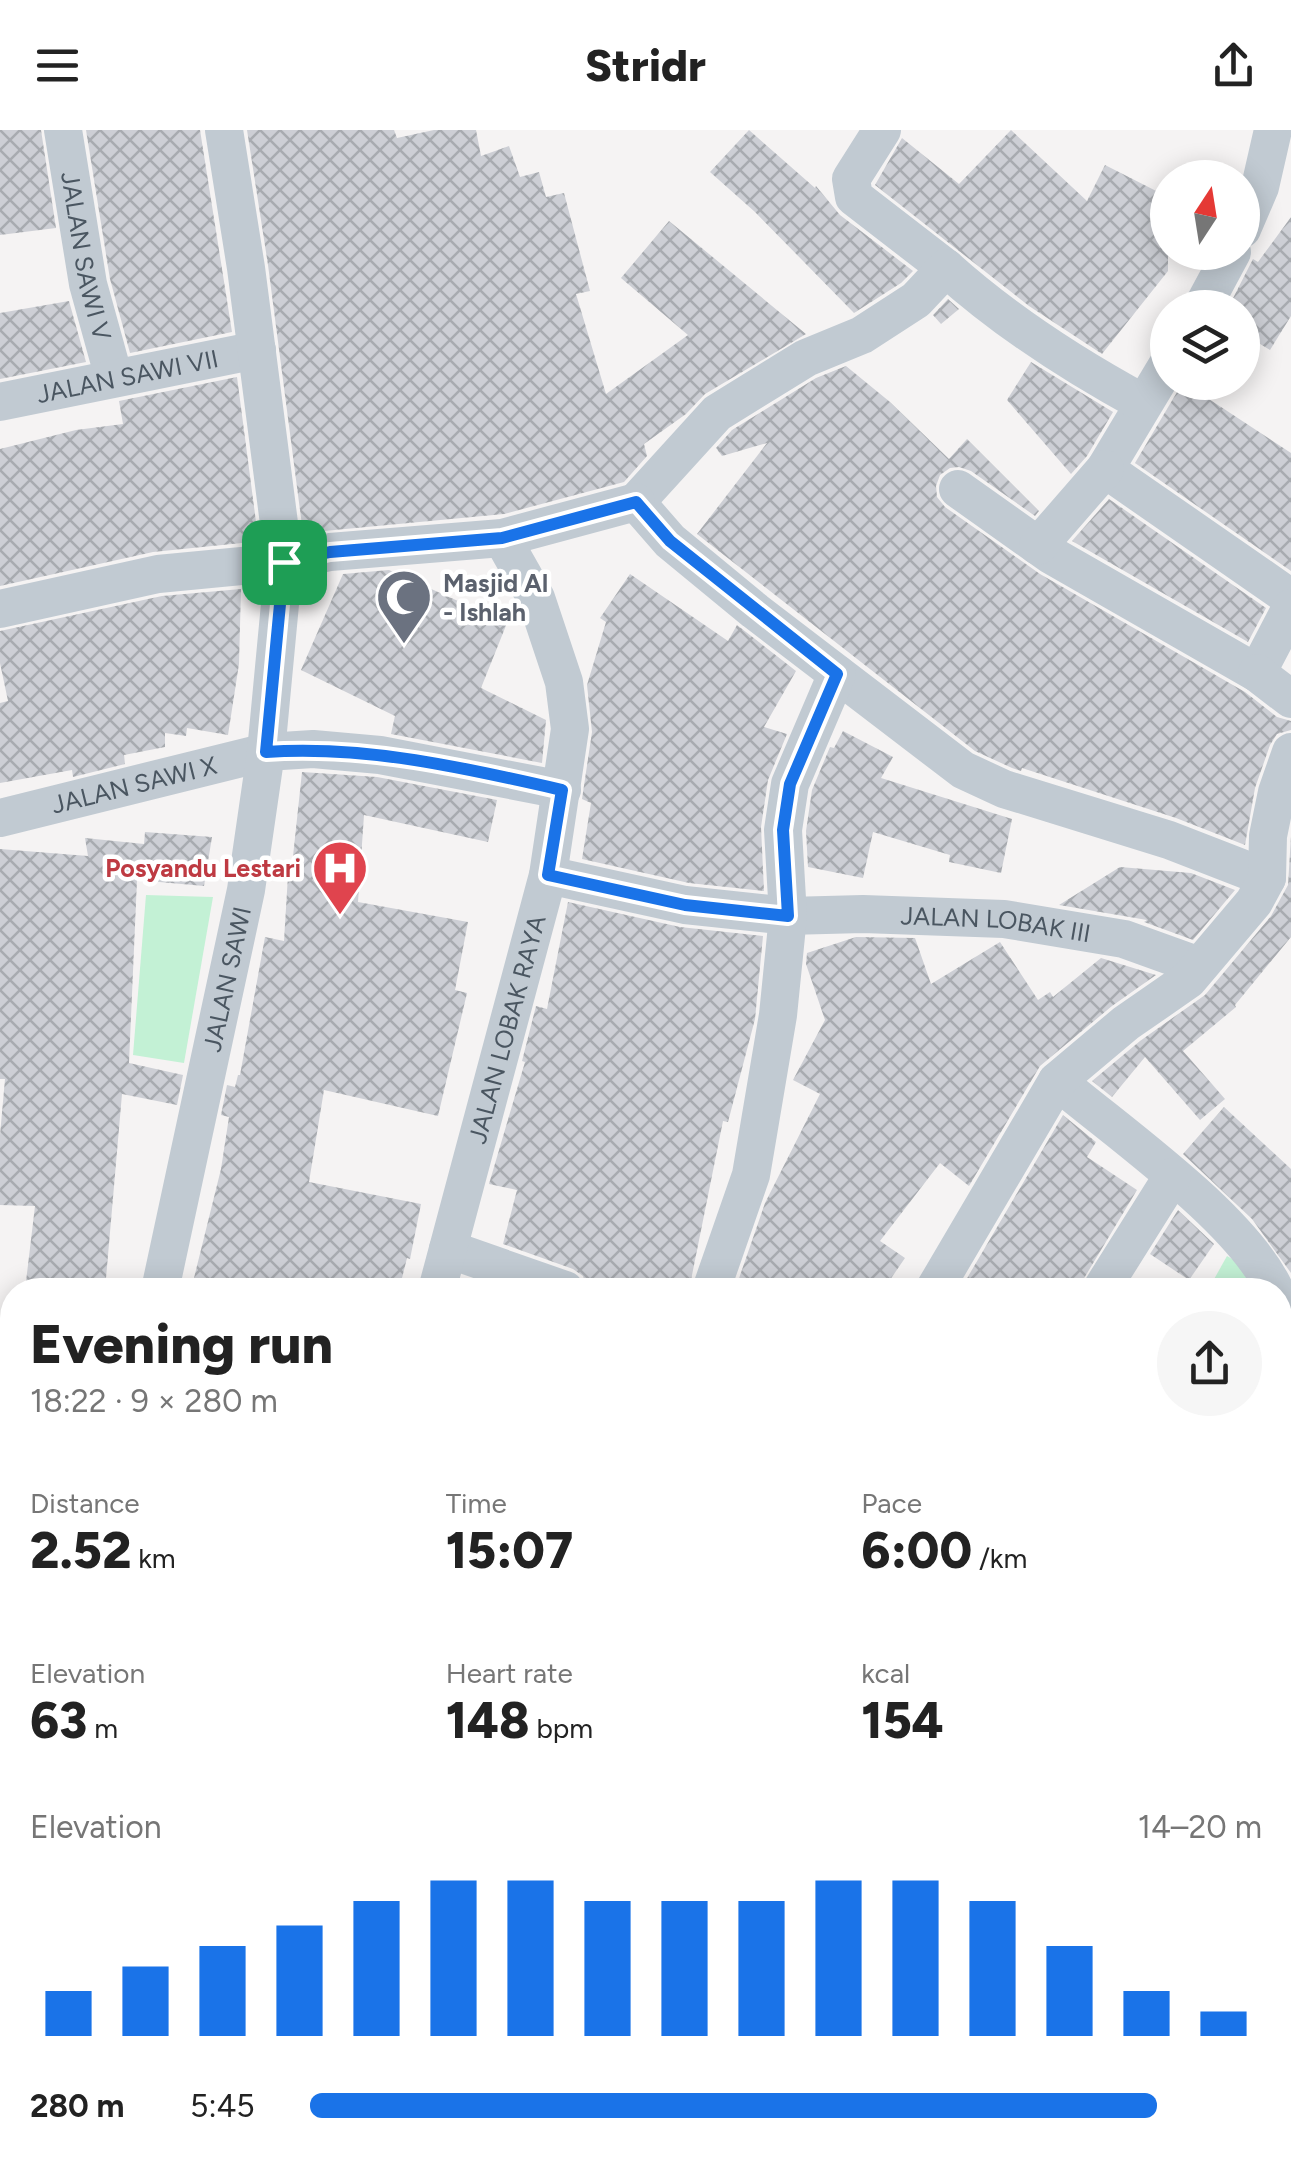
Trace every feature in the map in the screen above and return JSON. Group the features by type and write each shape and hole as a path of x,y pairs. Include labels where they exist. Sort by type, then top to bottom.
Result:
{"street":[{"name":"JALAN SAWI V","path":"63,130 88,284 114,378"},
{"name":"JALAN SAWI","path":"163,1278 246,890 266,752 284,562 224,130"},
{"path":"882,130 850,179 854,197 977,296 1038,339 1143,403"},
{"path":"1260,187 1273,130"},
{"path":"0,608 158,574 284,562 330,552 502,538 636,502 718,413 806,358 876,326 916,300 946,268"},
{"name":"JALAN SAWI VII","path":"0,402 256,350"},
{"path":"1038,546 1105,469 1150,392"},
{"path":"1105,469 1291,598"},
{"path":"958,490 1038,546 1257,673 1291,699"},
{"path":"636,502 670,541 964,770 1004,789 1169,840 1267,878"},
{"name":"JALAN LOBAK RAYA","path":"440,1278 548,875 570,729 564,682 536,598 502,538"},
{"path":"1257,673 1291,608"},
{"path":"715,1278 751,1175 778,1015 788,916 783,830 790,784 837,674"},
{"name":"JALAN SAWI X","path":"0,818 266,752 313,749 380,756 562,790"},
{"path":"941,1278 1057,1081 1126,1023 1188,980 1254,902 1267,878 1271,822 1291,752"},
{"name":"JALAN LOBAK III","path":"548,875 685,905 788,916 864,914 1004,919 1124,939 1199,966"},
{"path":"1057,1081 1207,1207 1262,1264 1268,1278"},
{"path":"1109,1278 1172,1177"},
{"path":"448,1249 531,1278"}],"green space":[{"path":"146,895 213,897 184,1063 133,1055"},
{"path":"1227,1256 1266,1278 1215,1278"}],"building":[{"path":"0,130 41,130 56,228 0,235"},
{"path":"86,130 200,130 232,332 130,353 110,279"},
{"path":"247,130 394,130 397,138 434,130 476,130 481,156 509,146 520,177 539,172 546,197 564,193 590,291 576,294 606,394 688,335 621,278 669,221 806,334 705,394 686,414 644,444 647,456 624,482 504,514 303,533"},
{"path":"749,130 816,186 840,215 913,271 854,313 710,172"},
{"path":"1011,130 1087,201 1105,165 1150,188 1150,270 1168,271 1102,354 1029,306 875,185 902,138 959,184"},
{"path":"1291,217 1291,316 1270,350 1260,344 1260,290 1237,290 1247,270 1260,270 1260,259"},
{"path":"948,299 959,309 941,324 933,315"},
{"path":"69,301 86,362 0,379 0,313"},
{"path":"1031,362 1113,412 1087,456 1071,474 1007,400"},
{"path":"846,366 949,459 967,439 1039,511 1035,516 971,471 959,467 940,475 936,486 937,497 945,507 1040,574 1245,692 1277,717 1291,721 1291,730 1277,734 1270,745 1255,788 1245,845 1176,818 1012,768 975,751 697,534 767,443 722,456 716,448 732,430 816,378"},
{"path":"237,377 258,537 242,538 242,543 153,552 0,586 0,449 76,430 123,424 119,401"},
{"path":"1172,400 1210,400 1291,453 1291,571 1135,463"},
{"path":"1109,499 1266,608 1248,642 1072,541"},
{"name":"Masjid Al - Ishlah","path":"389,570 507,623 481,688 546,720 542,763 391,734 395,716 301,670 343,574"},
{"path":"630,574 728,641 737,625 796,671 764,727 787,734 768,780 761,827 764,891 689,883 582,859 591,803 582,799 592,732 587,685 606,622 600,618"},
{"path":"241,589 239,664 228,735 187,728 186,736 165,733 165,747 124,755 125,764 73,777 72,770 0,783 0,703 8,701 0,663 0,631 162,596"},
{"path":"843,731 893,757 881,778 1012,819 1001,873 949,862 950,855 873,832 863,878 808,867 806,831 812,790 830,747 834,748"},
{"path":"302,772 377,777 497,800 488,842 364,815 358,902 468,922 455,990 467,993 438,1116 324,1090 309,1182 421,1204 410,1259 407,1258 402,1278 194,1278 221,1169 229,1117 221,1115 227,1085 235,1087 240,1075 265,937 284,941"},
{"path":"145,832 212,837 204,886 137,880 129,1063 183,1075 177,1105 122,1094 106,1278 26,1278 35,1206 0,1205 5,1079 0,1079 0,849 88,856 85,838 144,844"},
{"path":"1291,836 1291,937 1236,1007 1183,1051 1225,1099 1200,1120 1145,1057 1112,1097 1092,1081 1205,995 1271,916 1288,885"},
{"path":"1120,867 1191,873 1235,890 1193,940 1144,922 1147,920 1059,905"},
{"path":"568,902 680,927 763,936 755,1019 728,1122 723,1121 691,1278 584,1278 573,1269 503,1244 517,1190 489,1184 525,1062 522,1061 536,1006 547,1009"},
{"path":"856,937 915,938 931,984 1000,942 1038,1000 1050,992 1053,997 1101,958 1156,975 1040,1066 969,1186 940,1163 880,1241 905,1258 891,1278 739,1278 765,1203 820,1094 793,1080 825,1020 806,964 807,953"},
{"path":"1224,1107 1291,1169 1291,1273 1252,1219 1183,1154"},
{"path":"1063,1115 1096,1142 1087,1157 1137,1190 1084,1278 967,1278"},
{"path":"1178,1210 1214,1244 1190,1278 1150,1254"}],"place":[{"name":"Masjid Al - Ishlah","path":"404,646"},
{"name":"Posyandu Lestari","path":"340,917"}],"route":[{"path":"636,502 670,541 837,674 790,784 783,830 788,916 685,905 548,875 562,790 380,756 313,749 266,752 284,562 330,552 502,538 636,502"}]}
